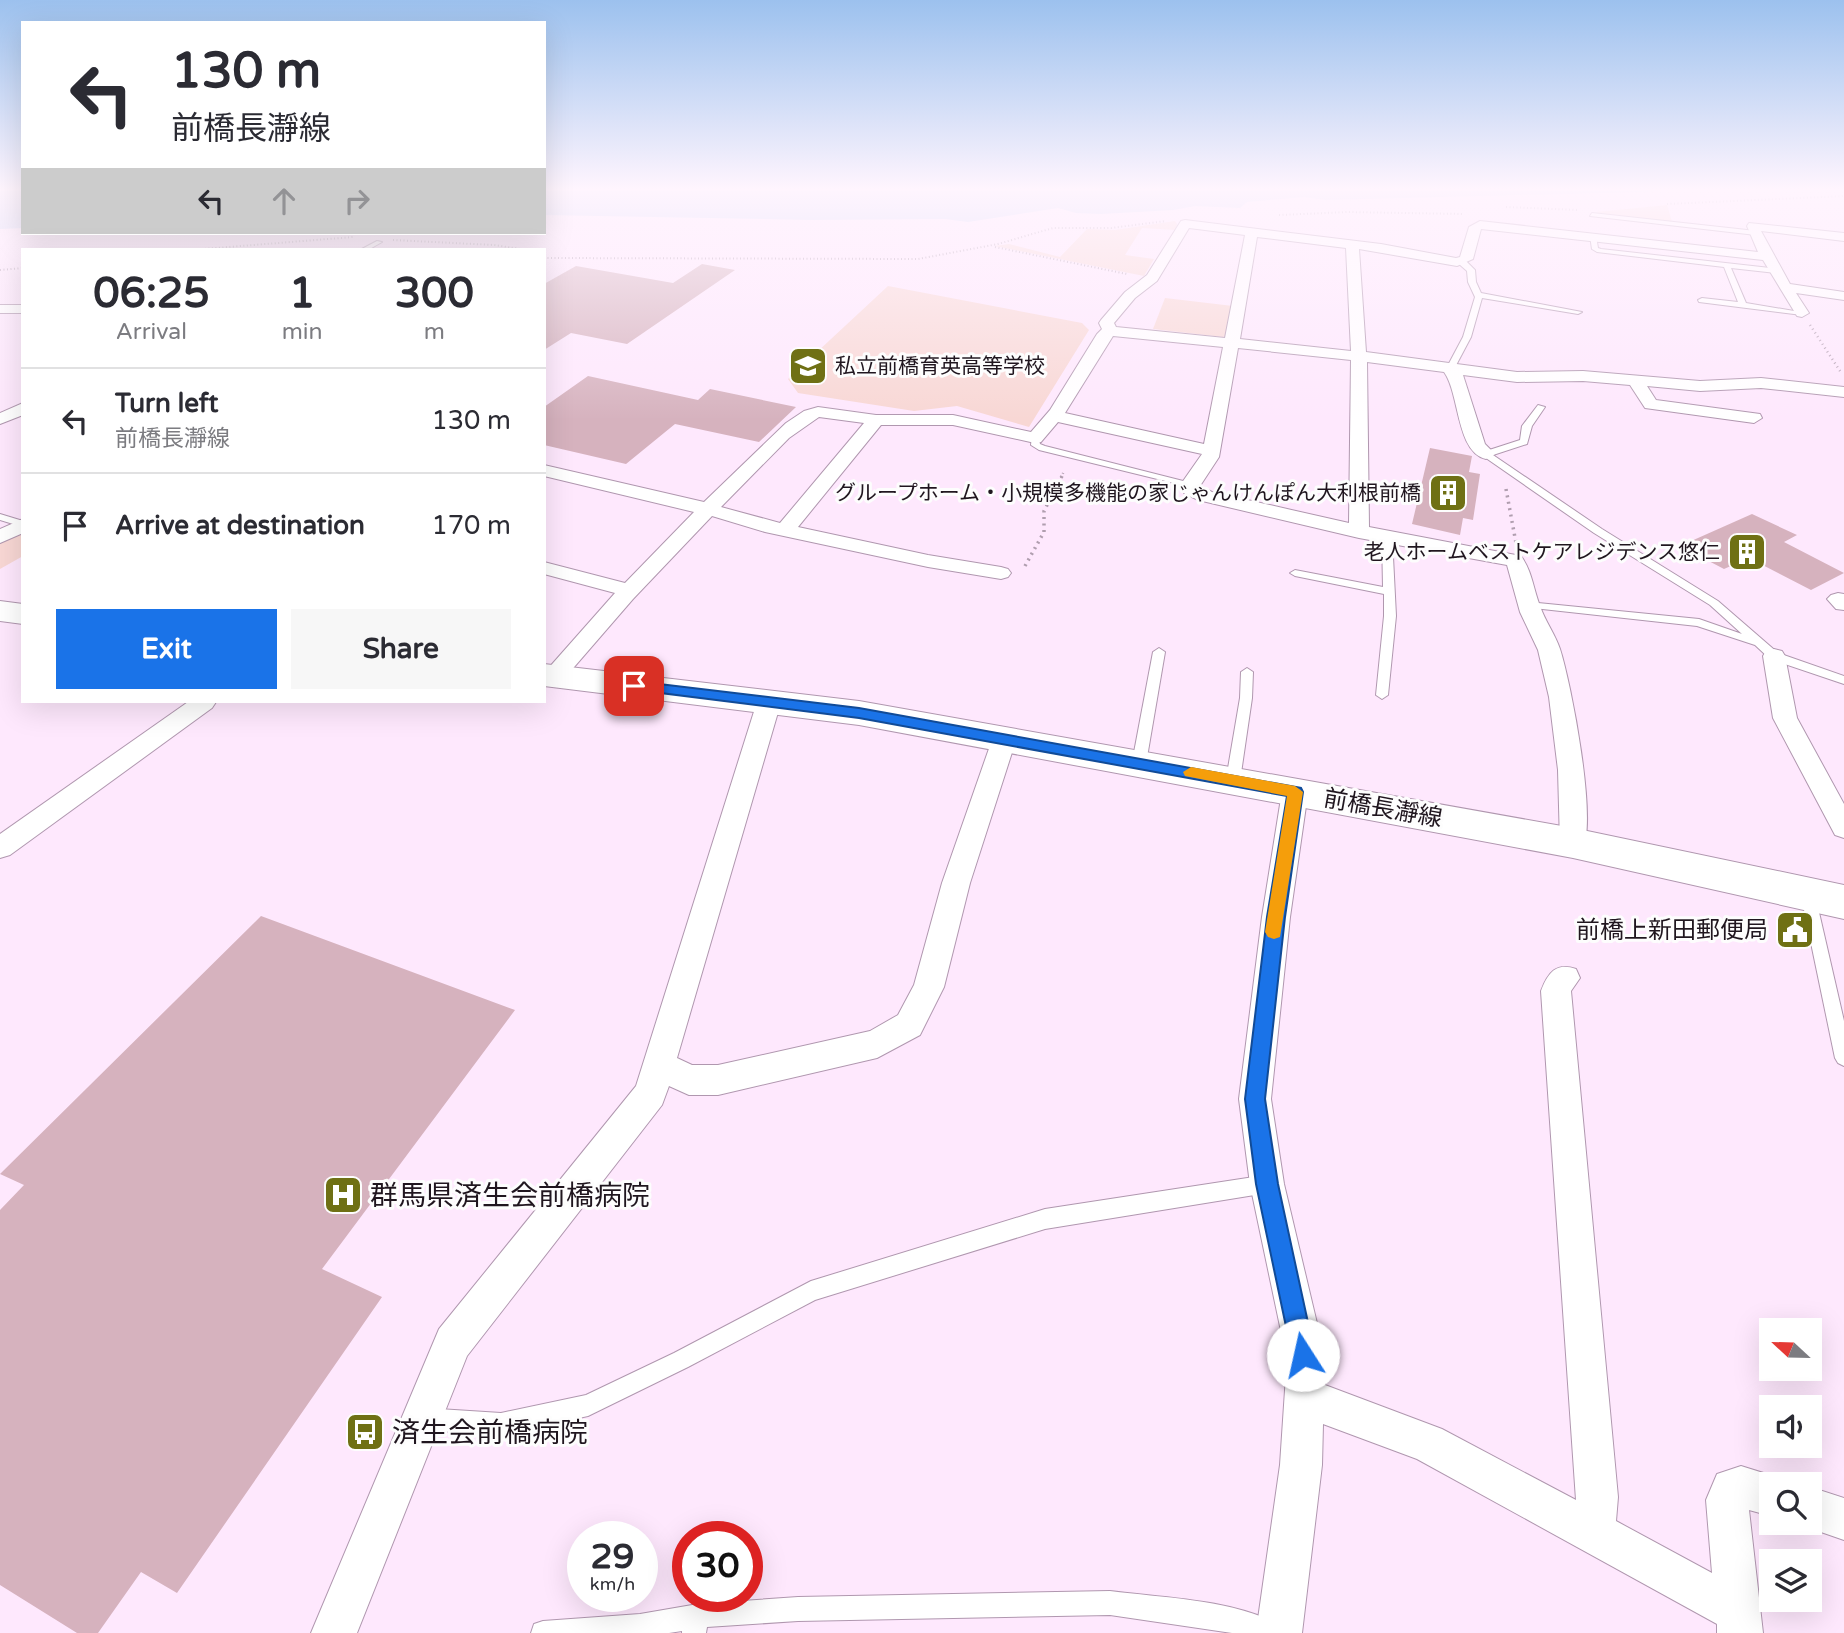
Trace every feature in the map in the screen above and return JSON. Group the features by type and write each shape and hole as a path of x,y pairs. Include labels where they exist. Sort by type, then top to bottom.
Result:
{"main road":[{"path":"0,611 21,614"},
{"name":"前橋長瀞線","path":"549,676 859,713 1573,843 1844,902"}],"street":[{"path":"1111,331 1106,323 1130,295 1152,278 1158,267"},
{"path":"1246,267 1211,451 1208,462 1190,484 1191,489 1205,496 1270,513 1514,560 1519,567 1528,605 1548,649 1562,711 1573,780 1573,843"},
{"path":"1353,267 1359,356 1359,532"},
{"path":"1774,267 1802,313"},
{"path":"1786,287 1844,296"},
{"path":"0,309 21,309"},
{"path":"549,676 627,590 707,509 780,438 814,413 876,420 953,420 1035,438 1054,416 1104,334 1111,331 1359,356 1524,377 1572,376 1700,386 1761,383 1844,392"},
{"path":"1450,369 1455,375 1477,446 1486,454"},
{"path":"1635,381 1651,404 1754,418"},
{"path":"0,419 21,409"},
{"path":"1054,416 1211,451"},
{"path":"0,419 21,424"},
{"path":"785,530 876,420"},
{"path":"546,470 785,530 928,561 1001,573"},
{"path":"0,537 21,525"},
{"path":"546,569 627,590"},
{"path":"1768,650 1785,718 1844,828"},
{"path":"334,1633 453,1343 650,1094 769,702"},
{"path":"0,848 203,703"},
{"path":"659,1065 689,1080 718,1080 877,1044 909,1025 929,987 963,862 1004,740"},
{"path":"1279,1633 1301,1465 1306,1398 1301,1336 1267,1184 1257,1121 1257,1072 1295,792"},
{"path":"1565,978 1556,991 1597,1497 1593,1534"},
{"path":"1306,1398 1428,1443 1593,1534 1739,1622"},
{"path":"1739,1622 1727,1500 1732,1489 1741,1487 1759,1492"},
{"path":"1822,1512 1844,1519"}],"lane":[{"path":"1450,369 1467,337 1478,295 1468,267"},
{"path":"1727,267 1743,305"},
{"path":"1739,267 1776,271"},
{"path":"1478,295 1578,312"},
{"path":"1702,300 1802,313"},
{"path":"1486,454 1524,442 1527,426 1542,407"},
{"path":"1035,438 1036,445 1042,448 1190,484"},
{"path":"1486,454 1598,531 1714,603 1768,650"},
{"path":"0,517 21,523"},
{"path":"1382,695 1391,616 1387,537"},
{"path":"1295,572 1390,592"},
{"path":"1528,605 1699,623 1844,680"},
{"path":"1139,763 1159,652"},
{"path":"1233,780 1246,698 1247,672"},
{"path":"1807,894 1844,1058"},
{"path":"422,1419 501,1424 588,1405 681,1360 811,1291 1045,1219 1267,1184"},
{"path":"543,1633 696,1624 908,1605 1110,1603 1203,1615 1256,1626 1270,1633"}],"path":[{"path":"1097,267 1152,278"},
{"path":"0,270 21,268"},
{"path":"1802,313 1844,377"},
{"path":"1025,566 1044,532 1046,507 1074,455"},
{"path":"1504,466 1518,551 1514,560"}],"shaded area":[{"path":"1100,267 1149,267 1144,276"},
{"path":"888,286 1082,323 1089,330 1029,427 957,406 914,411 798,393 788,379"},
{"path":"1165,298 1233,306 1228,335 1223,337 1153,329"},
{"path":"21,532 21,557 0,569 0,543"}],"building":[{"path":"574,267 673,283 697,267 735,270 627,344 571,333 546,349 546,283"},
{"path":"588,376 698,400 710,389 796,407 759,442 675,424 626,464 546,445 546,406"},
{"name":"グループホーム・小規模多機能の家じゃんけんぽん大利根前橋","path":"1430,448 1472,456 1469,472 1480,474 1473,520 1463,518 1460,535 1412,524"},
{"name":"老人ホームベストケアレジデンス悠仁","path":"1752,514 1797,535 1784,542 1844,573 1811,590 1749,558 1724,569 1680,546"},
{"path":"261,916 515,1010 322,1269 382,1297 177,1593 141,1572 98,1633 77,1633 0,1585 0,1210 24,1185 0,1174"}],"slow traffic":[{"path":"1191,772 1295,792 1274,932"}],"place":[{"name":"私立前橋育英高等学校","path":"808,366"},
{"name":"グループホーム・小規模多機能の家じゃんけんぽん大利根前橋","path":"1448,493"},
{"name":"老人ホームベストケアレジデンス悠仁","path":"1747,552"},
{"name":"前橋上新田郵便局","path":"1795,930"},
{"name":"群馬県済生会前橋病院","path":"343,1195"},
{"name":"済生会前橋病院","path":"365,1432"}],"route":[{"path":"634,686 859,713 1295,792 1295,806 1276,917 1255,1099 1267,1184 1303,1355"}]}
